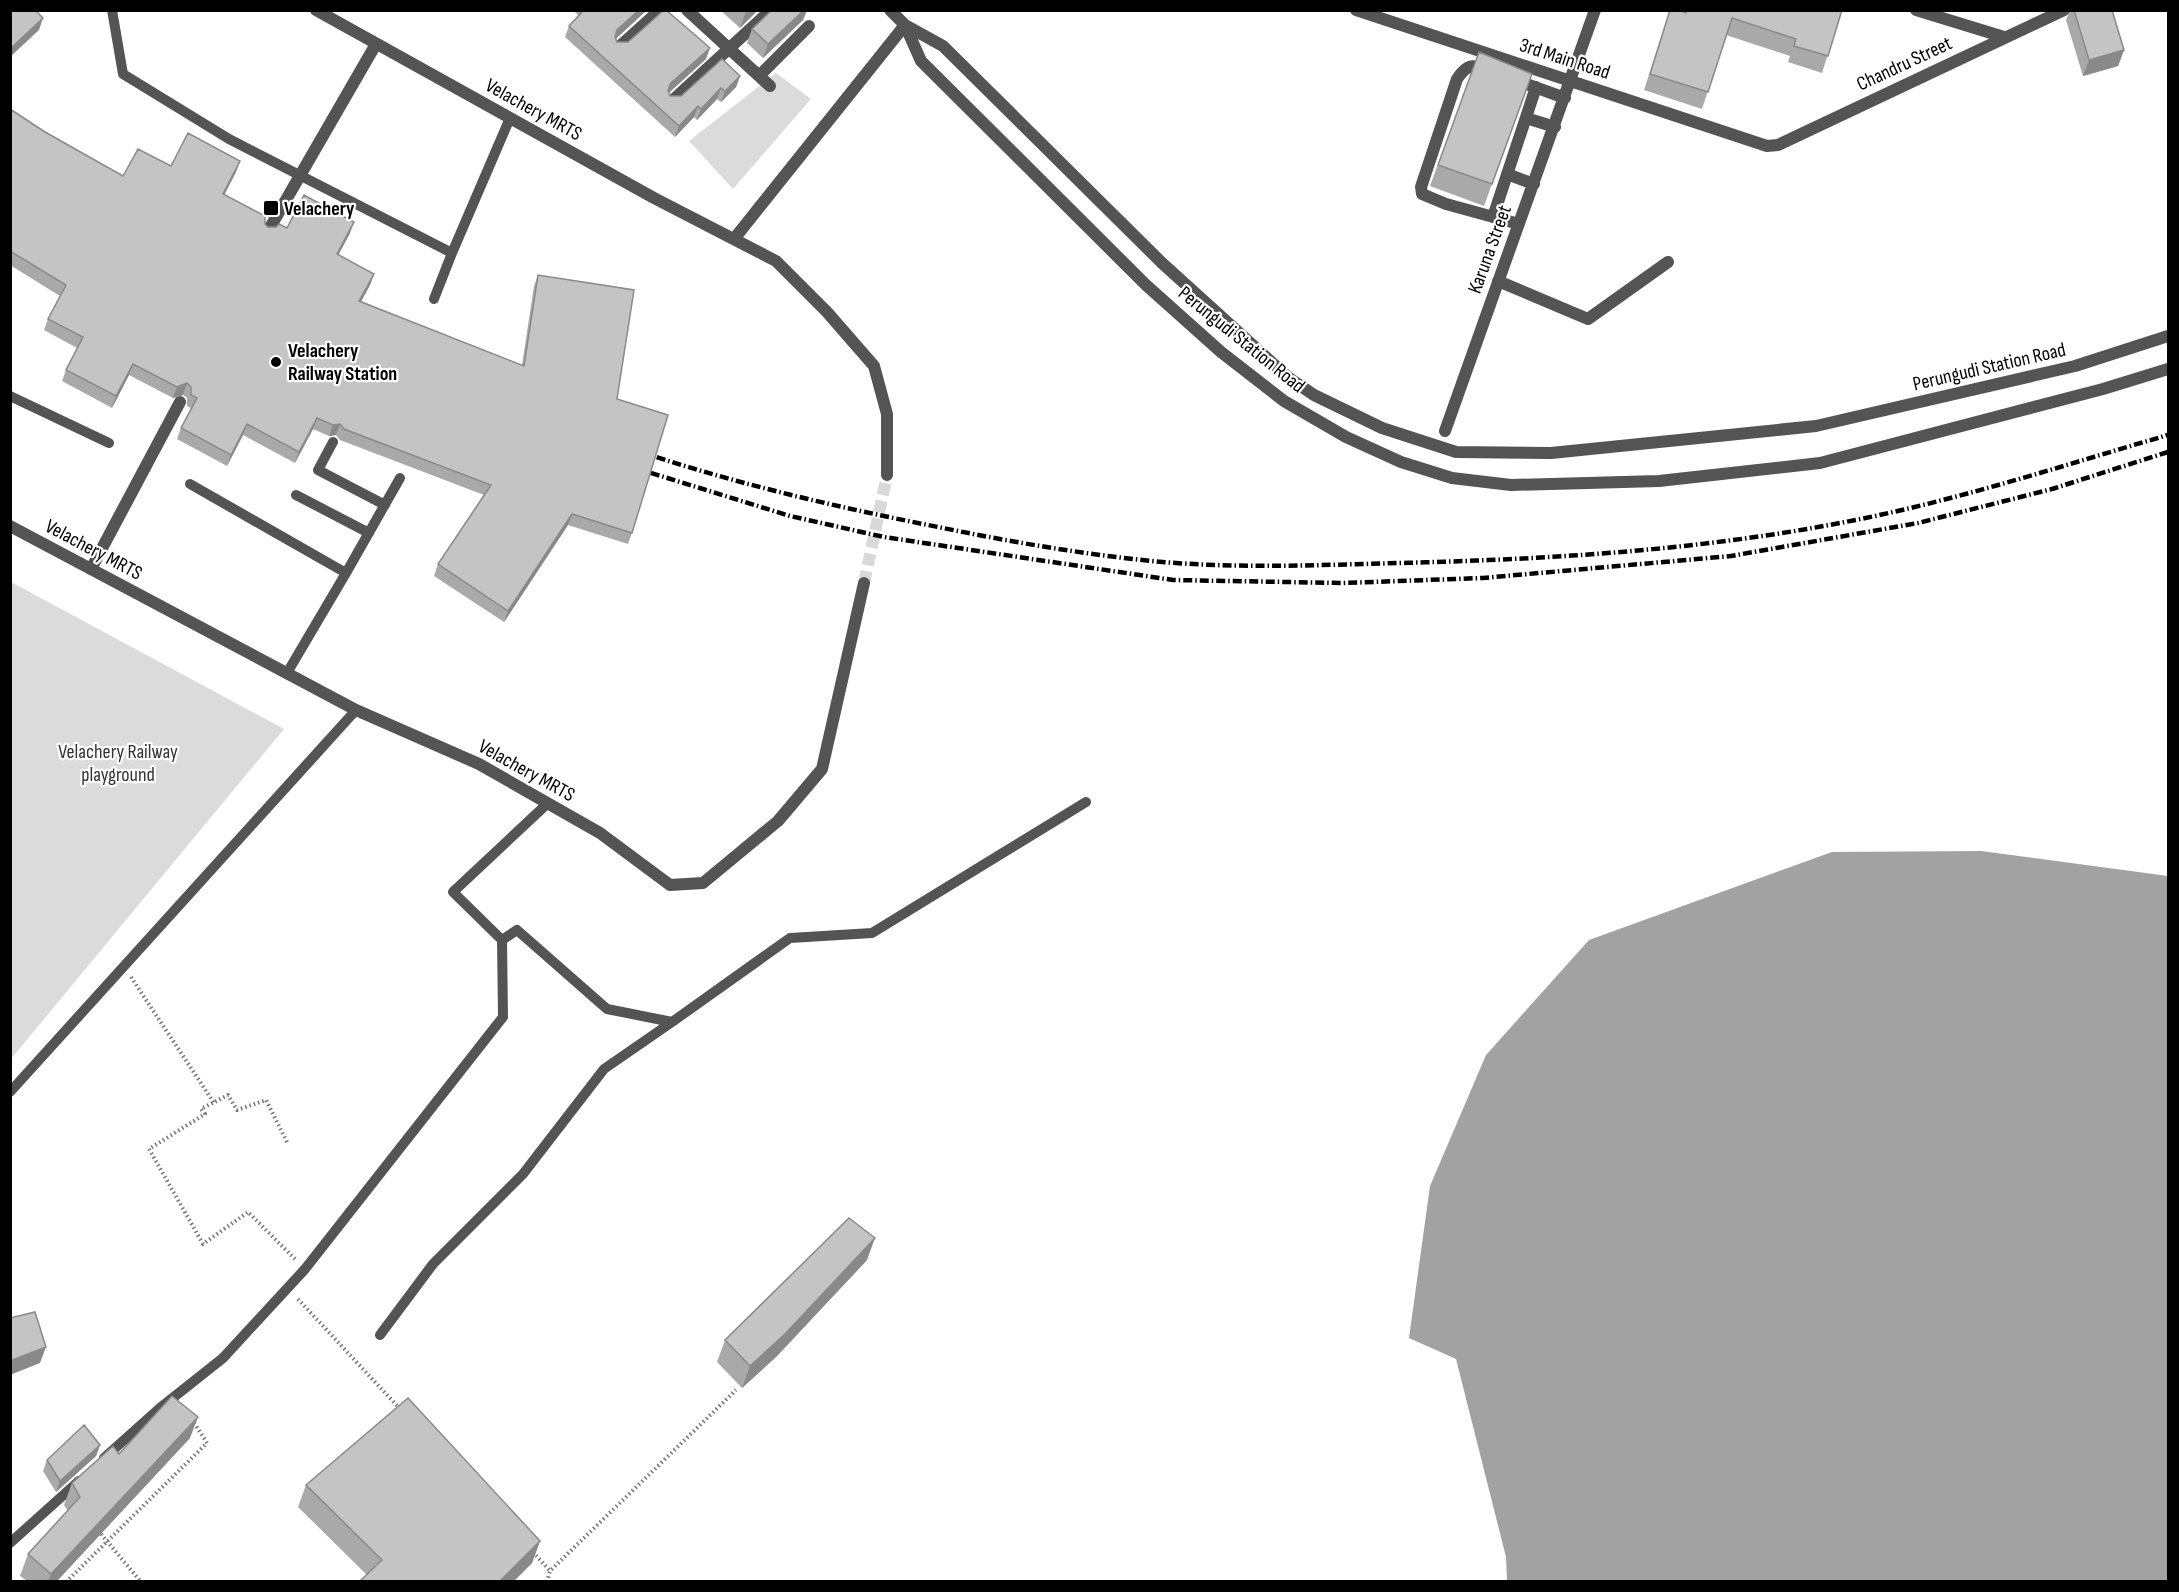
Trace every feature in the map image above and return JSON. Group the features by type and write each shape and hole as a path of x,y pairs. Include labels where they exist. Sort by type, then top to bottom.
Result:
{"street":[{"name":"Velachery MRTS","path":"316,10 510,118 776,261 827,312 874,366 887,414 887,475"},
{"path":"619,47 660,10"},
{"path":"687,10 770,86"},
{"path":"672,101 731,50 771,10"},
{"name":"Perungudi Station Road","path":"890,10 905,26 921,61 1121,260 1221,352 1284,401 1346,437 1401,462 1452,478 1511,485 1659,481 1820,463 2103,390 2169,369"},
{"name":"3rd Main Road","path":"1356,10 1572,80 1760,146"},
{"name":"Karuna Street","path":"1445,431 1566,98 1595,10"},
{"path":"1916,10 2004,37"},
{"name":"Chandru Street","path":"1760,146 1778,145 2064,10"},
{"path":"759,76 810,26"},
{"path":"734,239 905,26"},
{"name":"Perungudi Station Road","path":"905,26 943,46 1162,263 1289,378 1314,395 1382,428 1456,452 1551,453 1816,426 2075,366 2169,336"},
{"path":"268,231 376,44"},
{"path":"1519,224 1446,204 1422,194 1420,187 1457,79 1465,67 1472,64 1566,98"},
{"path":"1493,217 1536,87"},
{"path":"1526,118 1555,127"},
{"path":"1507,174 1534,184"},
{"path":"1498,281 1588,319 1668,262"},
{"path":"91,569 180,402"},
{"name":"Velachery MRTS","path":"10,526 356,710 478,764 600,833 670,885 703,883 778,821 822,769 864,583"}],"lane":[{"path":"112,10 123,74 229,139 452,253"},
{"path":"434,299 510,118"},
{"path":"10,396 109,443"},
{"path":"333,442 318,470 385,505"},
{"path":"287,673 400,478"},
{"path":"190,484 346,573"},
{"path":"296,495 369,533"},
{"path":"10,1092 356,710"},
{"path":"380,1335 434,1264 523,1174 604,1069 790,938 872,933 1086,802"},
{"path":"98,1464 176,1395 223,1358 305,1269 503,1017 502,940 453,892 548,803"},
{"path":"502,940 517,930 607,1009 672,1022"},
{"path":"10,1543 90,1472"}],"path":[{"path":"124,966 214,1102"},
{"path":"287,1142 266,1100 237,1110 228,1095 201,1109 205,1114 149,1149 203,1244 248,1212 305,1269"},
{"path":"288,1287 406,1416"},
{"path":"547,1581 550,1571 736,1390"},
{"path":"66,1581 207,1443 176,1395"},
{"path":"101,1534 141,1581"},
{"path":"532,1552 550,1571"}],"green space":[{"path":"776,73 811,99 733,189 689,141"},
{"name":"Velachery Railway playground","path":"11,582 284,729 11,1059"}],"shaded area":[{"path":"1981,851 2168,876 2168,1581 1507,1581 1506,1557 1456,1359 1409,1338 1430,1186 1486,1055 1589,940 1832,852"}],"building":[{"path":"10,10 35,10 43,18 10,49"},
{"path":"584,10 639,10 617,30 615,37 617,42 628,42 666,10 710,48 670,84 668,91 670,96 681,96 722,59 740,76 725,91 721,88 701,109 698,106 679,126 569,26"},
{"path":"772,10 804,10 768,44 752,29"},
{"path":"1670,10 1686,13 1687,10 1842,10 1828,56 1794,46 1796,39 1732,18 1708,92 1650,74"},
{"path":"2074,10 2112,10 2124,50 2089,60"},
{"path":"1479,52 1532,74 1492,184 1438,165"},
{"name":"Velachery Railway Station","path":"10,109 45,132 123,176 138,149 171,166 188,133 240,161 223,194 265,216 265,224 268,227 276,227 279,224 287,228 304,195 354,222 337,254 374,274 359,301 524,366 538,275 634,290 617,399 668,415 632,533 572,514 508,611 438,564 491,485 344,429 340,424 333,425 317,418 299,452 247,424 231,455 181,428 197,398 191,395 191,387 187,383 177,387 133,364 116,396 66,370 83,337 48,319 66,285 10,251"},
{"path":"849,1218 875,1238 785,1334 750,1366 725,1340"},
{"path":"35,1312 46,1347 10,1361 10,1318"},
{"path":"172,1396 198,1417 51,1574 28,1554 80,1497 72,1483 113,1446 119,1454"},
{"path":"408,1398 540,1541 500,1581 360,1581 382,1560 306,1485"},
{"path":"84,1425 100,1445 60,1481 47,1460"}],"tunnel":[{"path":"864,583 887,475"}],"railway":[{"path":"641,452 791,495 1021,543 1152,561 1276,566 1520,559 1639,550 1757,537 1912,508 1986,489 2168,435"},
{"path":"635,468 790,516 884,537 1173,580 1343,583 1483,578 1731,556 1918,523 2052,489 2168,452"}],"place":[{"name":"Velachery","path":"271,208"},
{"name":"Velachery Railway Station","path":"276,362"}]}
